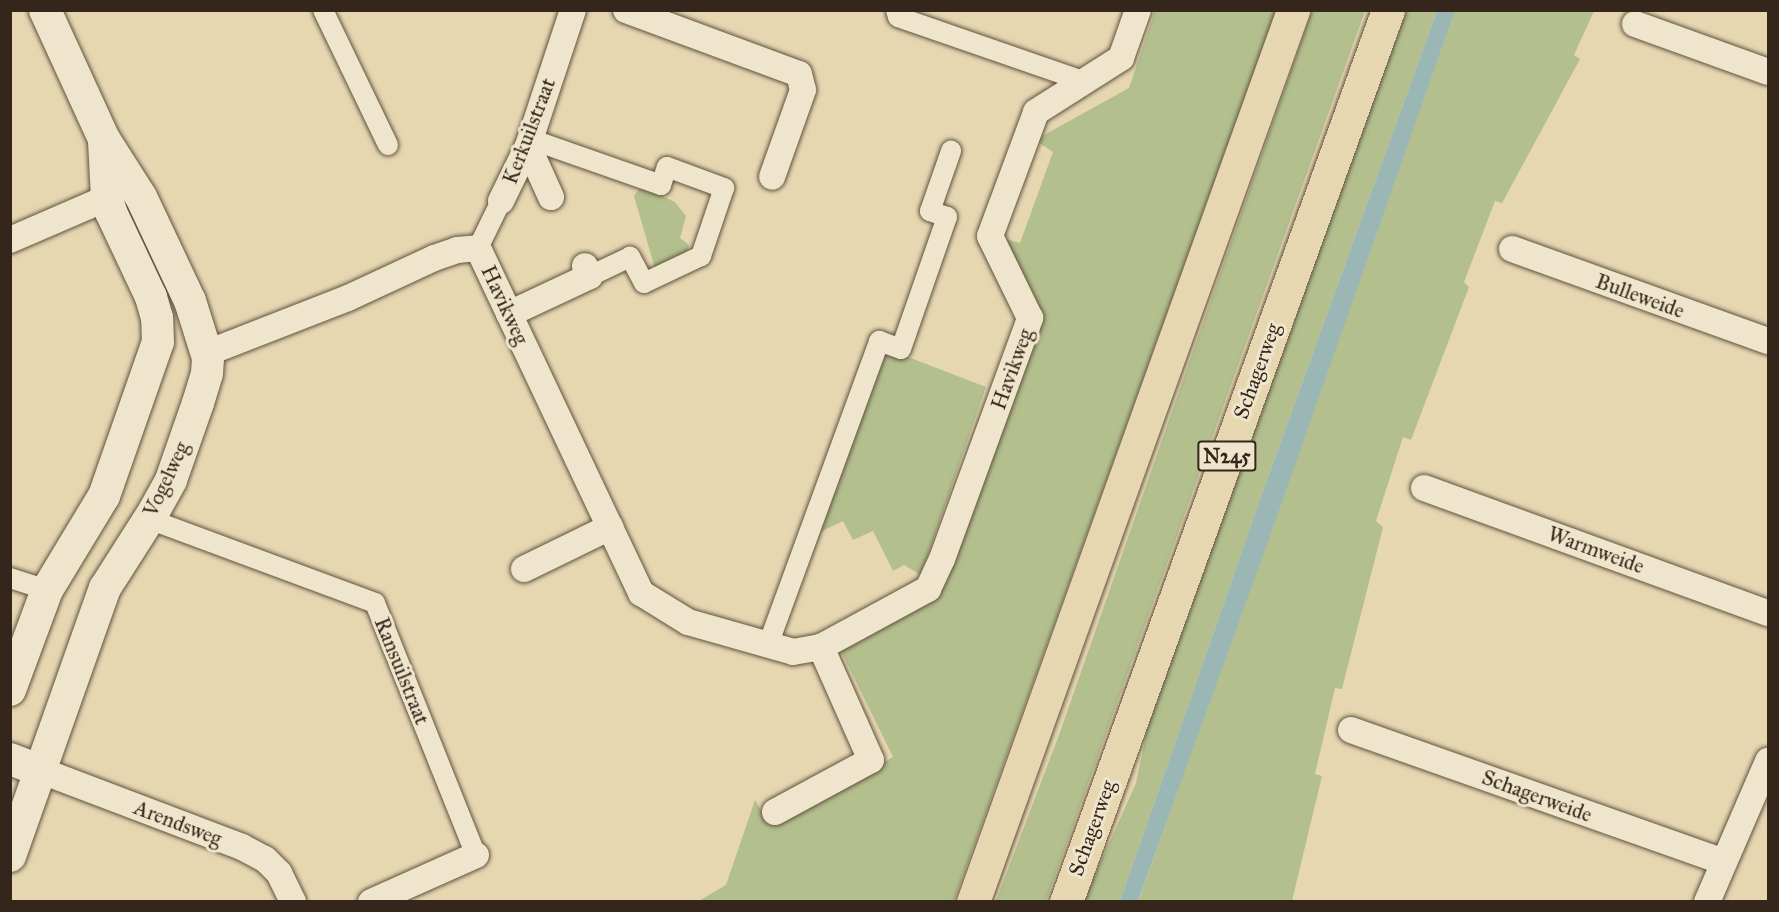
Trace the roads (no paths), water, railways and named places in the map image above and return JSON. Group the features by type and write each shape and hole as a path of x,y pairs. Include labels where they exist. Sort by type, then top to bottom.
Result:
{"main road":[{"path":"973,902 1293,10"},
{"name":"Schagerweg","path":"1066,902 1388,10"}],"street":[{"name":"Vogelweg","path":"10,856 105,588 171,480 207,373 207,353 190,301 141,197 104,139 45,10"},
{"path":"323,10 388,145"},
{"name":"Kerkuilstraat","path":"478,248 529,142 573,10"},
{"path":"626,10 799,74 803,90 772,177"},
{"path":"896,10 898,17 1083,81"},
{"name":"Havikweg","path":"207,353 348,298 434,258 457,250 478,248 641,593 688,622 793,652 821,647 928,589 946,548 1030,318 990,236 1036,112 1121,58 1138,10"},
{"path":"1635,24 1768,72"},
{"name":"Vogelweg","path":"10,690 47,590 104,496 158,342 155,308 111,212 107,198 104,139"},
{"path":"529,142 551,197"},
{"path":"510,314 588,271 630,257 644,283 701,256 724,188 667,167 661,185 529,142"},
{"path":"768,645 879,341 900,349 947,217 930,211 951,151"},
{"path":"10,240 107,198"},
{"name":"Bulleweide","path":"1512,249 1768,341"},
{"name":"Warmweide","path":"1424,488 1768,613"},
{"name":"Ransuilstraat","path":"149,519 375,603 476,855 371,902"},
{"path":"524,569 610,527"},
{"path":"10,578 47,590"},
{"path":"775,812 871,760 821,647"},
{"name":"Schagerweide","path":"1351,730 1723,862"},
{"path":"10,759 42,771"},
{"path":"1707,902 1768,760"},
{"name":"Arendsweg","path":"42,771 242,847 265,859 279,873 293,902"}],"water":[{"path":"1437,11 1455,11 1271,533 1138,901 1120,901 1263,491"}]}
